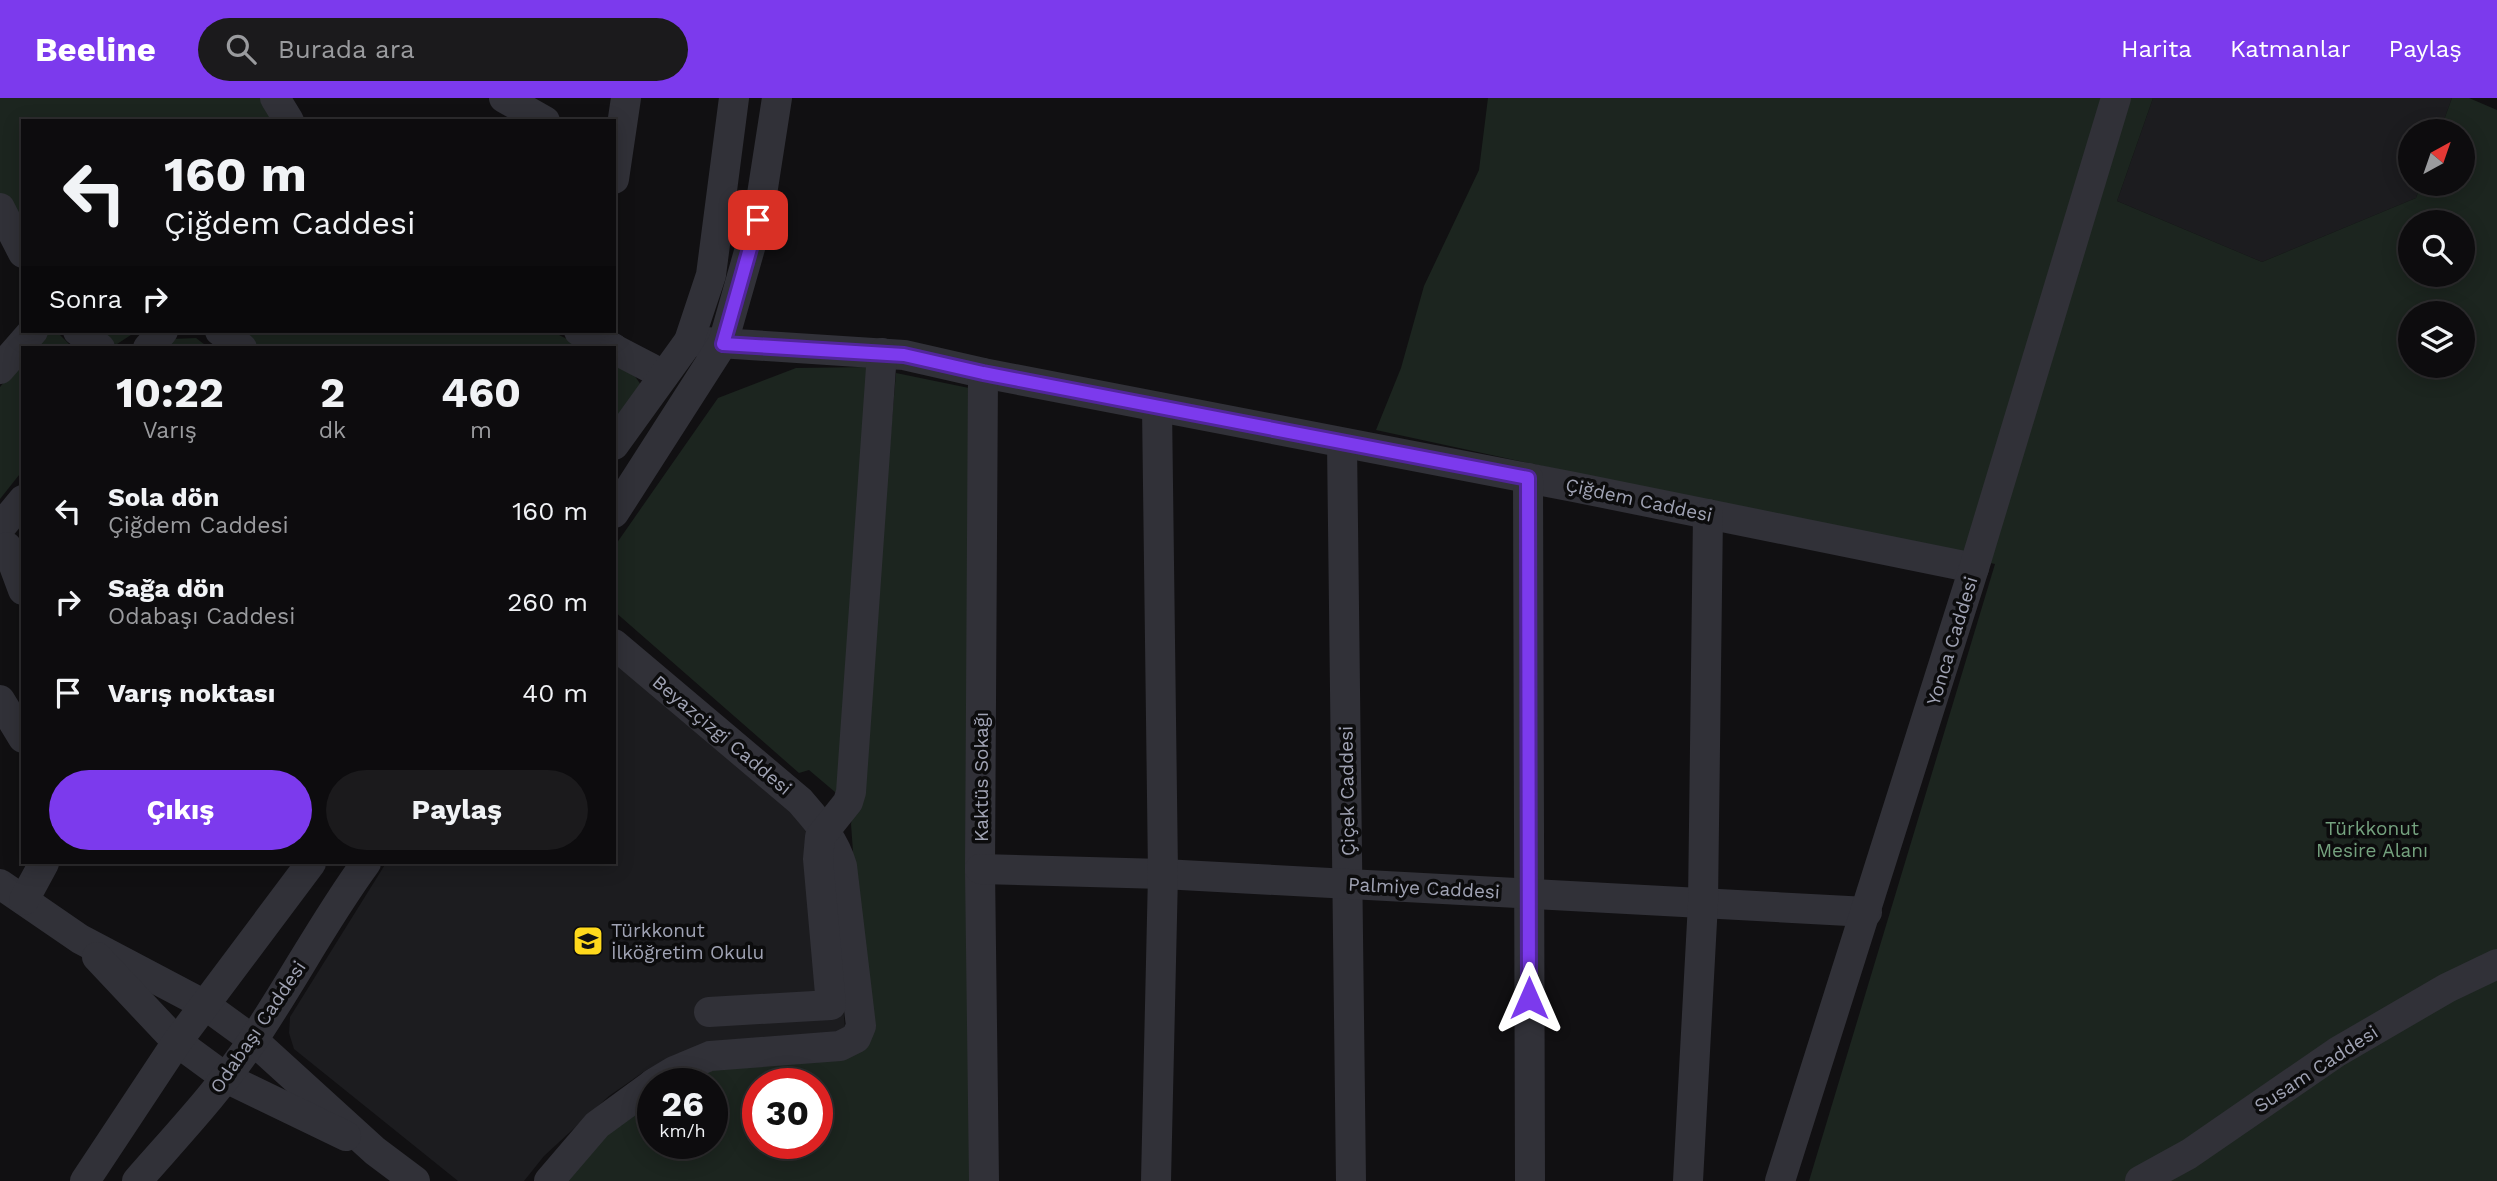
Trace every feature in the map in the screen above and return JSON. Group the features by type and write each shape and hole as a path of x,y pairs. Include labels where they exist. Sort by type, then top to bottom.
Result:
{"street":[{"path":"275,98 288,119"},
{"path":"504,98 541,119"},
{"path":"616,156 626,98"},
{"path":"616,442 689,341 711,275 734,98"},
{"path":"616,510 723,344 758,220 777,98"},
{"name":"Yonca Caddesi","path":"1780,1181 1975,568 2116,98"},
{"path":"0,208 21,249"},
{"path":"5,353 30,333"},
{"path":"81,333 97,346"},
{"path":"223,333 239,346"},
{"path":"583,333 608,346"},
{"name":"Çiğdem Caddesi","path":"689,341 904,355 983,373 1975,568"},
{"path":"616,350 664,375"},
{"path":"709,1012 831,1005 818,859 820,836 848,802 851,792 882,353"},
{"name":"Kaktüs Sokağı","path":"983,373 980,869 984,1181"},
{"path":"1156,1181 1163,874 1157,407"},
{"name":"Çiçek Caddesi","path":"1342,443 1351,1181"},
{"path":"1528,478 1530,1181"},
{"path":"21,504 3,537 21,585"},
{"path":"1688,1181 1703,903 1708,514"},
{"name":"Beyazçizgi Caddesi","path":"616,646 800,801 825,830 836,848 842,866 861,1026 856,1038 840,1046 710,1056 681,1068"},
{"path":"0,700 21,735"},
{"path":"43,864 12,892 80,939 205,1005 253,1040 375,1151 415,1181"},
{"path":"85,1181 177,1042 310,864"},
{"name":"Odabaşı Caddesi","path":"136,1181 226,1078 365,864"},
{"name":"Palmiye Caddesi","path":"980,869 1163,874 1867,912"},
{"path":"80,939 177,1042 226,1078 375,1151"},
{"name":"Susam Caddesi","path":"2140,1181 2189,1154 2337,1052 2447,988 2497,964"},
{"path":"550,1181 597,1125 637,1096"}],"shaded area":[{"path":"2153,98 2452,98 2444,119 2398,119 2398,196 2417,196 2416,198 2262,262 2117,201"},
{"name":"Türkkonut İlköğretim Okulu","path":"616,664 797,814 832,865 845,1029 829,1034 676,1054 650,1068 637,1068 637,1077 609,1096 544,1156 524,1181 458,1181 294,1049 289,1033 290,1017 385,864 616,864"}],"green space":[{"path":"0,98 263,98 276,119 21,119 21,235 0,198"},
{"name":"Türkkonut Mesire Alanı","path":"1488,98 2153,98 2117,201 2262,262 2417,196 2475,196 2475,119 2444,119 2452,98 2469,98 2497,110 2497,1181 1809,1181 1995,564 1376,430 1401,368 1424,286 1479,170"},
{"path":"45,333 58,333 71,346 34,346"},
{"path":"93,333 134,333 117,344 103,343"},
{"path":"238,333 555,333 581,346 254,346"},
{"path":"196,338 206,346 166,346 171,339"},
{"path":"21,362 21,473 0,499 0,387"},
{"path":"616,364 632,372 641,385 616,419"},
{"path":"872,367 841,791 835,792 809,770 799,773 616,613 616,544 718,398 796,368"},
{"path":"896,373 969,388 972,1181 556,1181 637,1107 637,1159 728,1159 728,1068 694,1068 698,1066 858,1050 855,879 851,824 865,735"}],"place":[{"name":"Türkkonut İlköğretim Okulu","path":"588,941"}],"route":[{"path":"758,220 723,344 904,355 1221,420 1528,478 1529,998"}]}
